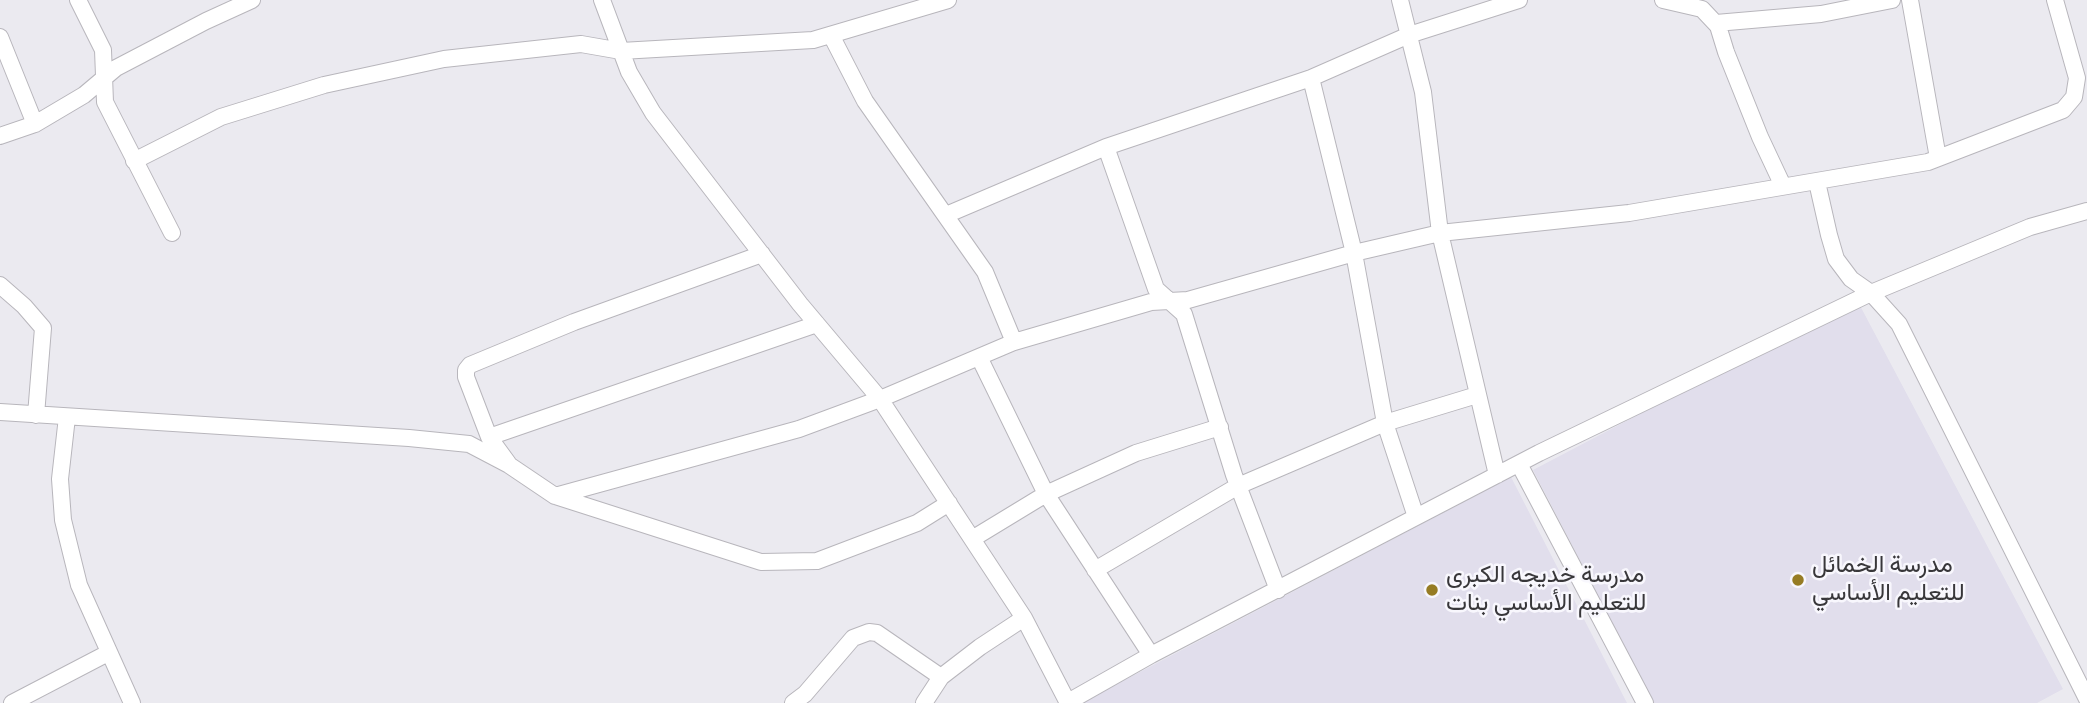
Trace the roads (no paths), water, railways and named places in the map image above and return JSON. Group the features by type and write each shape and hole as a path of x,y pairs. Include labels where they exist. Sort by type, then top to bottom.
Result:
{"street":[{"path":"78,0 103,50 105,102 172,233"},
{"path":"0,136 35,124 83,95 116,68 252,0"},
{"path":"602,0 629,72 653,113 817,324 880,399 1024,618 1063,700 1497,475 1871,293 2030,227 2087,211"},
{"path":"134,161 221,117 324,85 444,59 581,44 621,51 813,40 948,0"},
{"path":"1400,0 1423,92 1440,233 1497,475"},
{"path":"946,215 1106,147 1311,79 1409,35 1519,0"},
{"path":"1663,0 1702,9 1716,23 1760,137 1783,186"},
{"path":"1716,23 1821,14 1892,0"},
{"path":"1910,0 1938,158"},
{"path":"555,496 799,429 880,399 1014,342 1151,302 1188,300 1354,253 1440,233 1629,213 1928,162 2063,110 2074,97 2077,78 2055,0"},
{"path":"831,35 865,101 985,272 1014,342"},
{"path":"0,37 35,124"},
{"path":"1311,79 1354,253 1385,422 1416,517"},
{"path":"1106,147 1156,289 1184,314 1238,486 1278,590"},
{"path":"1817,182 1836,259 1851,278 1871,293 1899,324 2087,699"},
{"path":"509,465 489,437 466,377 466,370 470,365 574,322 762,254"},
{"path":"0,285 24,306 43,328 36,415"},
{"path":"489,437 817,324"},
{"path":"979,357 1046,494 1151,655"},
{"path":"1096,570 1238,486 1385,422 1476,395"},
{"path":"0,412 469,444 509,465 555,496 761,562 817,561 917,523 949,503"},
{"path":"67,417 60,479 63,520 79,585 132,703"},
{"path":"972,539 1046,494 1136,453 1220,427"},
{"path":"1519,464 1646,703"},
{"path":"924,703 942,677 980,647 1024,618"},
{"path":"806,700 853,639 869,632 877,633 942,677"},
{"path":"12,703 108,653"}],"place":[{"name":"مدرسة الخمائل للتعليم الأساسي","path":"1798,580"},
{"name":"مدرسة خديجه الكبرى للتعليم الأساسي بنات","path":"1432,590"}]}
